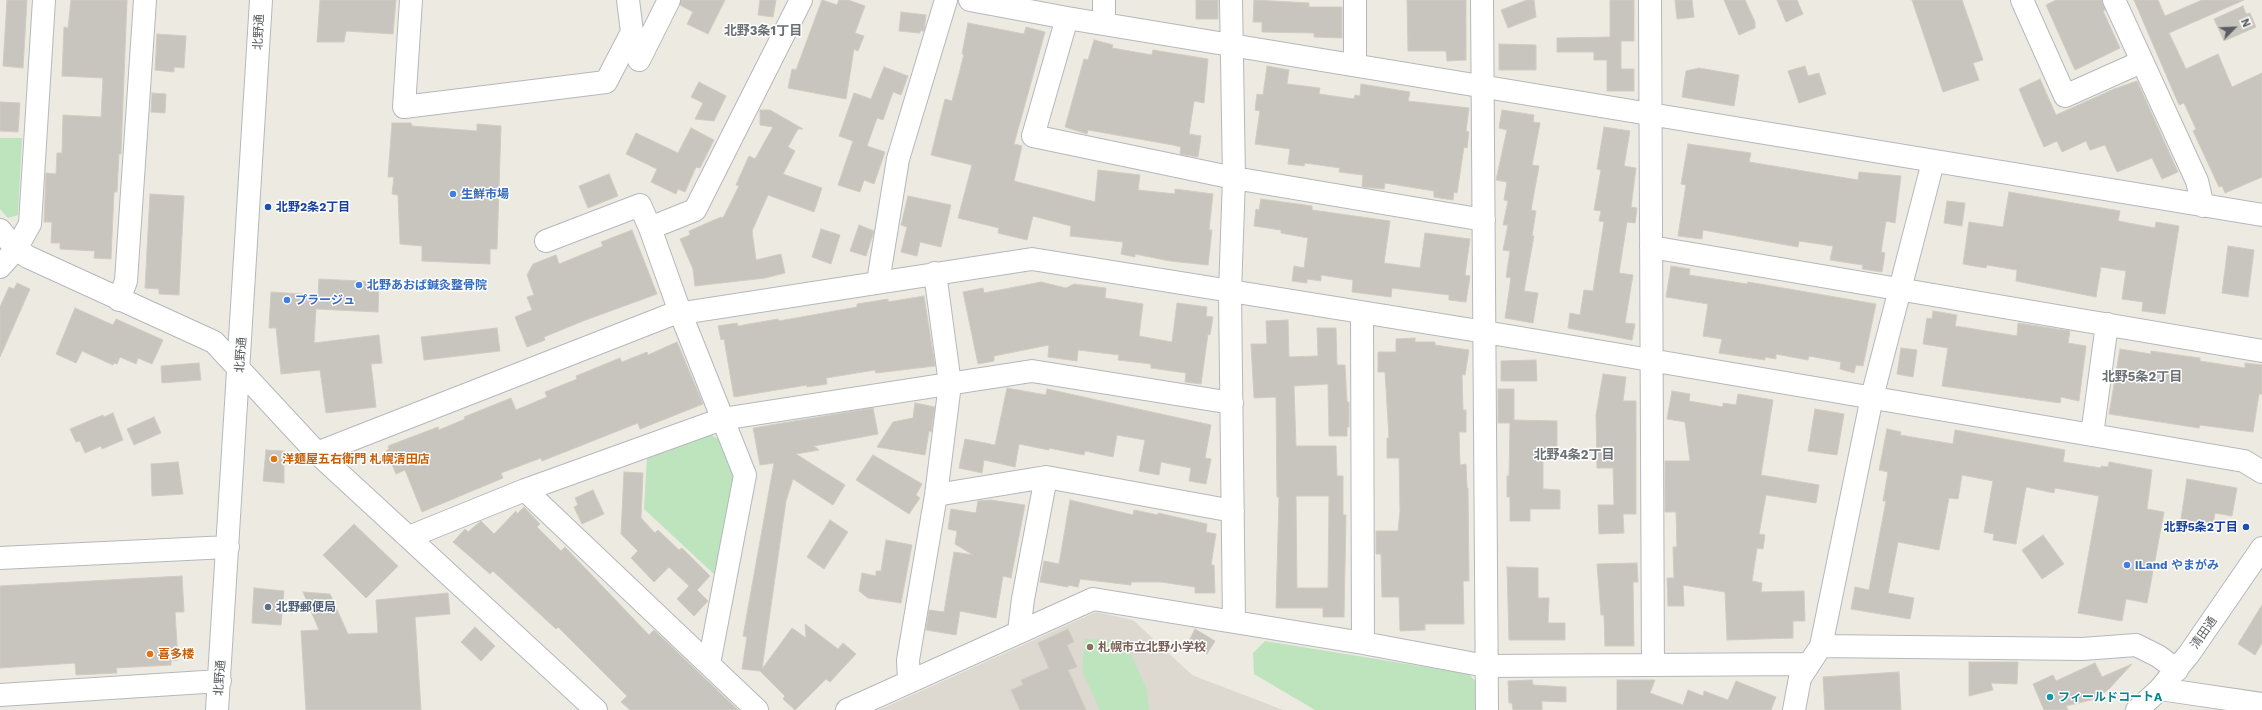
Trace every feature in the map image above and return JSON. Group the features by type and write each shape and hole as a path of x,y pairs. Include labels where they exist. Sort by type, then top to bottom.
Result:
{"street":[{"path":"0,267 16,248 30,224 44,0"},
{"path":"119,300 126,281 145,0"},
{"name":"北野通","path":"217,710 240,369 261,0"},
{"path":"411,0 404,107 606,82 632,32 628,0"},
{"path":"639,60 669,0"},
{"path":"650,228 695,210 801,0"},
{"path":"878,282 898,158 946,0"},
{"path":"976,0 1067,18 1232,44 1933,162 2262,215"},
{"path":"1104,0 1104,23"},
{"path":"1231,0 1234,178 1230,292 1234,621"},
{"path":"1354,0 1355,65"},
{"path":"1482,0 1487,710"},
{"path":"1650,0 1652,664"},
{"path":"2022,0 2065,96 2141,62"},
{"path":"2114,0 2141,62 2197,181 2203,206"},
{"path":"1067,18 1032,136 1234,178 1484,220"},
{"path":"1794,710 1800,678 1821,646 1872,397 1933,162"},
{"path":"546,241 640,205 650,228 680,312 745,475 708,664"},
{"path":"0,230 16,248 28,257 119,300 214,342 317,453 594,710"},
{"path":"1651,247 2262,351"},
{"path":"317,453 680,312 1032,259 1485,332 1872,397 2244,461 2261,469"},
{"path":"909,681 908,660 936,495 950,384 935,273"},
{"path":"1362,313 1363,643"},
{"path":"2092,435 2107,324"},
{"path":"409,537 525,490 722,419 1032,371 1232,403"},
{"path":"936,495 1046,477 1233,512"},
{"path":"1019,631 1023,598 1046,477"},
{"path":"525,490 757,710"},
{"path":"0,558 228,547"},
{"name":"清田通","path":"2137,710 2160,689 2177,670 2262,548"},
{"path":"847,710 1019,631 1093,599 1234,621 1486,666 1809,664"},
{"path":"1821,646 2082,649 2136,645 2158,656 2177,670"},
{"path":"0,695 220,681"},
{"path":"2160,689 2262,704"}],"shaded area":[{"name":"札幌市立北野小学校","path":"1096,612 1133,620 1192,675 1283,710 879,710"}],"green space":[{"path":"0,138 22,138 18,215 8,218 0,209"},
{"path":"710,434 720,440 734,476 716,576 644,509 647,457"},
{"path":"1085,639 1125,640 1147,690 1149,710 1100,710 1082,671"},
{"path":"1265,641 1469,674 1475,681 1475,710 1315,710 1254,674 1253,653"}],"building":[{"path":"7,0 27,0 23,68 3,66"},
{"path":"71,0 127,0 121,154 119,154 117,192 114,192 111,259 94,258 95,251 60,249 60,243 51,243 52,222 44,222 46,173 56,174 57,153 62,153 63,115 101,117 103,78 62,76 64,27 68,28"},
{"path":"320,0 396,0 393,34 346,31 344,42 317,42"},
{"path":"681,0 725,0 708,34 687,24 693,12 680,5"},
{"path":"760,0 776,0 773,17 758,15"},
{"path":"822,0 837,5 839,0 848,0 865,6 855,33 864,36 858,51 854,49 846,99 788,88 792,69 796,70"},
{"path":"1196,0 1218,0 1218,19 1196,19"},
{"path":"1254,0 1309,3 1309,7 1342,7 1342,38 1314,37 1314,33 1262,32 1262,22 1253,22"},
{"path":"1407,0 1466,0 1466,60 1447,61 1446,51 1408,51"},
{"path":"1527,0 1534,0 1536,17 1508,28 1501,10"},
{"path":"1610,0 1634,0 1634,41 1621,41 1621,69 1634,69 1634,91 1607,91 1607,60 1594,60 1594,52 1557,52 1557,38 1610,37"},
{"path":"1675,0 1692,0 1694,17 1677,19"},
{"path":"1724,0 1745,0 1755,22 1755,28 1739,35"},
{"path":"1777,0 1797,0 1803,14 1786,22"},
{"path":"1912,0 1962,0 1983,60 1973,63 1979,80 1943,92"},
{"path":"2056,0 2102,0 2105,10 2103,11 2120,48 2075,70 2046,5"},
{"path":"2134,0 2158,0 2165,16 2202,0 2244,0 2169,33 2186,69 2218,54 2232,87 2262,73 2262,177 2225,193 2222,186 2219,187 2193,131 2196,129 2184,103 2179,105"},
{"path":"2243,6 2246,14 2250,13 2256,27 2224,41 2214,19"},
{"path":"901,12 926,15 924,31 920,31 920,33 899,31"},
{"path":"968,23 1024,34 1026,27 1045,32 1014,144 1022,146 1014,181 1095,202 1098,170 1140,175 1138,190 1175,194 1175,189 1213,194 1209,230 1212,230 1208,265 1170,261 1135,254 1135,257 1121,254 1123,242 1070,236 1071,226 1033,216 1027,240 998,233 999,228 958,218 972,165 931,155 945,99 952,101 964,54 962,54"},
{"path":"157,34 186,36 184,68 174,67 174,72 155,70"},
{"path":"1094,40 1113,45 1112,48 1152,55 1153,50 1208,59 1204,103 1194,101 1189,134 1201,136 1198,157 1180,154 1181,147 1173,145 1088,130 1087,134 1065,127 1084,59 1088,60"},
{"path":"1499,44 1536,45 1536,70 1499,70"},
{"path":"1267,66 1289,70 1287,84 1320,88 1319,94 1354,99 1355,95 1360,96 1361,84 1410,92 1408,101 1469,108 1466,131 1469,132 1467,148 1464,147 1457,193 1454,192 1453,200 1434,197 1434,191 1385,183 1384,189 1362,187 1363,175 1339,172 1340,168 1305,163 1304,166 1288,164 1290,149 1255,144 1260,111 1255,110 1257,94 1263,95"},
{"path":"1805,66 1808,76 1819,73 1826,94 1799,103 1788,71"},
{"path":"884,67 908,76 901,95 893,92 883,120 877,118 867,146 885,152 874,184 864,180 860,192 838,185 853,141 839,136 854,93 871,99"},
{"path":"1699,68 1739,75 1734,106 1682,97 1686,71"},
{"path":"2040,79 2056,115 2114,89 2137,81 2178,172 2162,179 2152,158 2117,172 2105,145 2090,150 2086,141 2062,152 2057,141 2044,147 2019,89"},
{"path":"699,82 726,96 714,121 695,119 703,103 691,97"},
{"path":"152,93 166,94 165,113 151,112"},
{"path":"0,102 20,103 18,132 0,131"},
{"path":"760,110 770,110 803,129 798,129 788,147 795,151 783,174 822,188 814,212 768,195 752,231 756,260 781,254 785,273 765,278 695,286 693,269 680,239 690,235 689,231 721,217 723,218 739,186 736,185 749,156 755,159 773,127 760,125"},
{"path":"1502,110 1534,115 1533,122 1540,123 1532,165 1539,166 1531,210 1536,211 1532,236 1534,236 1524,291 1538,293 1533,323 1505,318 1511,278 1506,277 1510,251 1503,250 1508,225 1503,225 1508,201 1504,200 1507,182 1496,180 1507,130 1499,128"},
{"path":"392,123 411,123 412,126 477,131 477,124 501,126 497,249 490,249 490,264 422,261 422,246 400,244 398,195 392,194 394,177 388,177"},
{"path":"1604,127 1630,131 1624,166 1636,168 1631,207 1637,208 1635,223 1627,222 1619,273 1633,275 1625,323 1635,324 1632,340 1568,328 1570,313 1580,315 1584,290 1593,291 1604,222 1599,221 1601,211 1594,210 1601,170 1597,169"},
{"path":"691,128 714,140 700,168 696,167 685,192 678,189 676,194 651,182 657,169 626,154 636,133 678,153"},
{"path":"1688,144 1751,153 1749,162 1858,180 1859,172 1901,176 1895,223 1886,221 1881,252 1885,253 1882,272 1862,269 1863,265 1830,260 1833,246 1799,241 1798,247 1703,230 1702,239 1678,236 1686,185 1681,184"},
{"path":"609,174 618,196 588,208 579,186"},
{"path":"2009,192 2120,211 2118,221 2155,228 2156,222 2179,226 2165,314 2142,311 2143,302 2122,299 2126,271 2101,267 2096,297 2016,281 2017,270 1987,265 1986,268 1963,264 1969,222 2003,227"},
{"path":"150,194 184,196 179,295 159,294 159,289 145,288"},
{"path":"908,196 951,205 941,247 920,242 917,256 901,252 907,227 901,225"},
{"path":"1261,199 1312,206 1312,210 1390,221 1384,263 1420,268 1425,233 1470,239 1465,275 1470,276 1466,302 1449,300 1449,295 1392,288 1391,297 1352,292 1353,280 1321,275 1321,281 1307,279 1307,283 1292,281 1294,266 1304,268 1308,238 1281,233 1281,230 1254,226 1256,209 1259,210"},
{"path":"1947,201 1965,203 1962,226 1944,223"},
{"path":"859,225 874,231 866,256 850,251"},
{"path":"821,229 840,235 831,264 812,257"},
{"path":"632,230 657,294 583,321 544,337 545,340 527,347 515,317 532,310 527,297 534,295 527,275 533,264 556,255 559,264 603,246 601,242"},
{"path":"2228,246 2254,250 2248,297 2222,293"},
{"path":"1671,266 1690,269 1689,275 1747,284 1748,282 1876,304 1863,366 1856,365 1854,373 1840,369 1841,362 1809,356 1808,360 1776,354 1776,359 1765,357 1765,360 1719,353 1722,339 1703,336 1708,304 1666,297"},
{"path":"319,279 379,282 378,312 316,309 314,343 379,335 382,363 371,364 376,407 326,413 320,370 281,374 276,328 269,328 271,292 318,295"},
{"path":"1041,282 1066,288 1074,284 1106,288 1105,298 1143,304 1139,336 1172,342 1177,303 1207,307 1206,316 1213,317 1210,335 1208,334 1201,384 1185,382 1186,373 1151,368 1151,364 1118,360 1119,355 1078,350 1077,361 1048,357 1049,345 994,356 994,361 978,364 963,292 983,288 984,293"},
{"path":"17,283 30,289 0,357 0,307 9,287 14,289"},
{"path":"924,296 935,366 876,373 875,370 826,378 827,384 807,387 807,385 734,397 724,339 721,340 718,326 737,323 738,326 778,319 779,321 857,307 857,304 888,299 888,302"},
{"path":"75,308 113,325 116,319 163,340 152,364 138,358 136,364 120,357 117,364 114,363 113,365 82,351 76,363 56,354"},
{"path":"1933,311 1957,315 1955,326 2017,336 2018,323 2070,331 2068,343 2086,346 2079,401 2061,397 2060,403 1942,386 1948,348 1923,344 1927,318 1932,319"},
{"path":"1288,320 1289,357 1318,356 1317,328 1336,328 1337,365 1345,365 1347,402 1349,402 1349,427 1347,427 1347,436 1329,436 1328,384 1294,386 1296,446 1336,446 1337,476 1343,476 1343,515 1346,515 1344,617 1323,617 1323,608 1276,608 1279,497 1277,497 1276,397 1254,398 1251,344 1267,344 1266,321","holes":["1296,496 1329,496 1328,588 1297,588"]},
{"path":"497,328 500,351 424,360 421,337"},
{"path":"1415,338 1415,342 1435,342 1435,345 1469,350 1465,375 1462,374 1463,410 1466,410 1466,432 1459,432 1460,465 1466,464 1468,488 1469,581 1463,581 1464,624 1425,624 1425,630 1400,631 1399,597 1382,597 1381,554 1376,554 1376,531 1398,531 1400,511 1399,458 1387,458 1387,438 1389,438 1385,372 1378,372 1378,352 1396,352 1396,339"},
{"path":"677,342 703,404 640,429 638,423 542,461 541,458 501,473 503,478 422,512 405,470 396,474 386,451 389,449 388,446 438,427 439,430 465,419 464,417 511,398 516,410 547,397 545,392 577,379 576,376 620,358 622,362 647,352 648,355"},
{"path":"1901,348 1917,350 1913,377 1897,374"},
{"path":"2120,349 2151,354 2151,351 2200,358 2200,361 2245,368 2245,363 2262,365 2262,394 2259,394 2253,432 2200,425 2199,428 2109,414"},
{"path":"1536,360 1537,381 1501,381 1501,361"},
{"path":"199,363 201,380 162,383 161,366"},
{"path":"1603,374 1626,377 1623,401 1636,401 1636,514 1623,514 1624,533 1599,534 1598,505 1614,505 1613,468 1597,468 1596,415"},
{"path":"1007,388 1046,395 1047,389 1211,425 1205,458 1211,459 1206,484 1189,481 1191,468 1161,462 1159,475 1139,471 1145,440 1117,435 1113,457 1085,451 1084,455 1019,444 1015,467 984,460 982,473 959,468 965,439 995,445"},
{"path":"1498,389 1514,389 1514,420 1557,421 1557,450 1543,450 1543,489 1560,490 1560,509 1530,509 1530,521 1510,521 1510,497 1507,497 1507,476 1509,476 1510,423 1498,423"},
{"path":"1672,391 1690,394 1689,401 1723,407 1723,403 1736,405 1738,394 1773,400 1761,475 1819,485 1816,503 1766,495 1759,534 1765,535 1763,549 1757,548 1752,581 1762,583 1761,592 1804,591 1805,621 1793,621 1793,638 1727,640 1725,592 1683,585 1684,606 1668,606 1667,578 1674,578 1673,547 1677,547 1676,512 1665,512 1665,461 1690,461 1685,422 1667,419"},
{"path":"915,403 935,407 925,455 877,447 893,422 913,418"},
{"path":"873,408 878,434 814,446 819,450 796,454 845,485 833,505 793,479 786,501 762,669 792,628 806,638 805,624 838,649 843,643 856,654 830,682 826,679 795,710 783,699 785,696 760,671 742,669 747,637 743,636 774,463 760,465 753,428"},
{"path":"1815,409 1844,414 1837,455 1808,451"},
{"path":"113,413 123,440 102,449 101,446 85,453 80,441 76,442 70,429 103,415 104,417"},
{"path":"154,417 161,433 134,445 127,429"},
{"path":"1887,429 1901,432 1900,435 1953,444 1955,430 2065,450 2063,462 2101,468 2101,466 2108,467 2109,462 2152,470 2147,509 2164,512 2147,603 2126,599 2122,621 2078,613 2099,496 2055,488 2054,493 2026,487 2016,544 1993,540 1994,534 1984,532 1993,481 1962,475 1958,499 1949,498 1939,550 1898,542 1888,593 1914,598 1910,619 1851,609 1855,587 1869,590 1886,501 1883,501 1888,472 1879,470"},
{"name":"洋麺屋五右衛門 札幌清田店","path":"266,450 284,451 284,483 263,481"},
{"path":"873,455 922,484 916,495 920,498 909,514 856,480"},
{"path":"178,462 183,494 152,496 151,464"},
{"path":"624,472 643,473 641,518 655,533 658,530 679,550 682,548 710,576 697,590 708,601 694,616 677,599 689,586 669,567 654,582 631,558 638,551 621,534"},
{"path":"2187,479 2237,488 2232,516 2215,513 2213,525 2181,519"},
{"path":"593,490 604,514 582,524 574,507 578,505 575,498"},
{"path":"991,500 1025,505 1011,578 1003,576 996,618 960,611 956,635 926,630 929,610 944,612 954,552 973,555 955,544 957,531 948,529 951,509 976,513 978,501"},
{"path":"1070,500 1133,515 1134,510 1158,515 1158,513 1207,524 1206,532 1216,534 1211,565 1214,565 1215,593 1195,593 1195,587 1161,582 1131,582 1131,585 1080,579 1078,587 1068,585 1068,587 1040,582 1044,561 1059,564"},
{"path":"524,507 540,524 537,527 561,551 565,547 649,635 654,630 738,710 630,710 621,702 627,696 558,627 556,629 493,571 490,574 453,542 465,529 468,532 481,521 494,534 516,511 517,514"},
{"path":"830,520 848,532 824,569 807,557"},
{"path":"354,524 398,566 366,598 323,555"},
{"path":"2043,535 2064,564 2042,579 2022,550"},
{"path":"886,540 912,545 901,603 868,598 859,591 862,573 876,576 876,571 881,571"},
{"path":"1637,563 1638,582 1633,582 1634,646 1605,646 1604,615 1601,615 1597,564"},
{"path":"1507,567 1538,568 1538,598 1549,598 1548,623 1565,623 1565,640 1509,640"},
{"path":"182,576 184,612 175,612 178,660 171,661 171,665 116,668 117,673 76,675 75,663 0,668 0,586"},
{"name":"北野郵便局","path":"254,588 284,591 281,625 252,623"},
{"path":"303,592 330,594 348,634 378,633 376,600 448,593 450,614 415,617 421,710 306,710 301,631 319,630"},
{"path":"2262,605 2262,643 2255,655 2238,644"},
{"path":"475,627 495,646 481,661 461,642"},
{"path":"1068,629 1074,642 1067,645 1077,667 1068,670 1086,710 1020,710 1011,690 1023,685 1021,680 1049,668 1038,643"},
{"path":"1195,629 1215,641 1207,654 1188,643"},
{"path":"1969,662 2018,662 2017,684 1991,683 1993,690 1969,696"},
{"path":"2095,663 2102,677 2132,664 2109,689 2095,699 2066,706 2068,710 2044,710 2033,684 2053,675 2056,681"},
{"path":"1899,672 1901,710 1825,710 1823,677"},
{"path":"1532,680 1533,685 1566,687 1566,702 1542,701 1542,710 1513,710 1512,703 1509,703 1508,681"},
{"path":"1617,680 1655,680 1650,693 1683,705 1688,690 1703,696 1704,691 1728,700 1736,681 1776,697 1771,710 1617,710"}],"place":[{"name":"生鮮市場","path":"453,194"},
{"name":"北野2条2丁目","path":"268,207"},
{"name":"北野あおば鍼灸整骨院","path":"359,285"},
{"name":"プラージュ","path":"287,300"},
{"name":"洋麺屋五右衛門 札幌清田店","path":"274,459"},
{"name":"北野5条2丁目","path":"2246,527"},
{"name":"iLand やまがみ","path":"2127,565"},
{"name":"北野郵便局","path":"268,607"},
{"name":"札幌市立北野小学校","path":"1090,647"},
{"name":"喜多楼","path":"150,654"},
{"name":"フィールドコートA","path":"2050,697"}],"district":[{"name":"北野3条1丁目","path":"763,31"},
{"name":"北野5条2丁目","path":"2142,377"},
{"name":"北野4条2丁目","path":"1574,455"}]}
